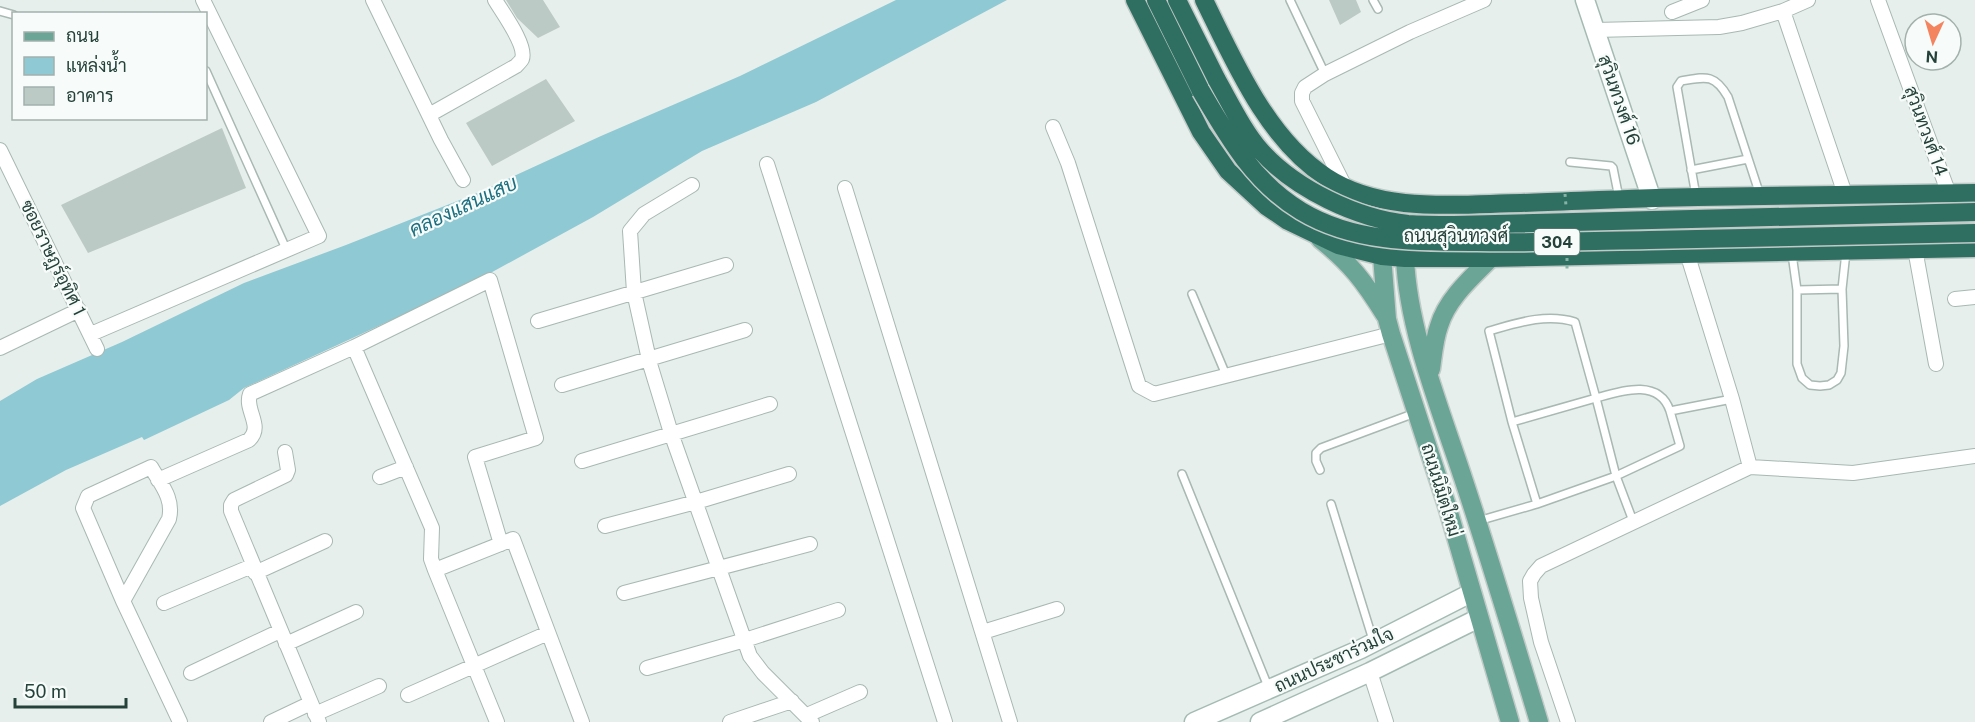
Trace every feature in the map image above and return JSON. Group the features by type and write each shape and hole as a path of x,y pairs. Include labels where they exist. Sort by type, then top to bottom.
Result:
{"highway":[{"name":"ถนนสุวินทวงศ์","path":"1135,0 1201,132 1228,171 1266,206 1288,221 1338,245 1382,256 1404,258 1975,248"},
{"name":"ถนนสุวินทวงศ์","path":"1156,0 1201,91 1246,163 1274,191 1302,212 1336,227 1377,238 1426,242 1521,243 1975,233"},
{"name":"ถนนสุวินทวงศ์","path":"1177,0 1217,80 1261,151 1290,177 1314,193 1341,206 1374,217 1406,224 1454,225 1975,212"},
{"name":"ถนนสุวินทวงศ์","path":"1204,0 1252,96 1295,152 1327,178 1345,187 1388,201 1410,204 1975,193"},
{"path":"1823,195 1810,208 1807,229 1813,239 1837,250"},
{"path":"1382,256 1388,201"},
{"path":"1404,258 1410,204"}],"main road":[{"name":"สุวินทวงศ์ 16","path":"1585,0 1652,200"},
{"path":"1313,233 1359,275 1389,326"},
{"name":"ถนนนิมิตใหม่","path":"1382,256 1389,326 1418,412 1510,722"},
{"name":"ถนนนิมิตใหม่","path":"1404,258 1411,312 1539,722"},
{"path":"1430,377 1437,334 1445,312 1464,285 1491,258"},
{"name":"ถนนประชาร่วมใจ","path":"1194,722 1367,646 1472,593"},
{"name":"ถนนประชาร่วมใจ","path":"1260,722 1279,718 1479,618"},
{"path":"1367,646 1370,672"}],"street":[{"path":"90,334 319,237 203,0"},
{"path":"373,0 463,180"},
{"path":"429,115 516,66 522,60 523,51 518,39 495,0"},
{"path":"1345,187 1302,101 1305,87 1325,74 1410,32 1485,0"},
{"path":"1677,29 1669,6 1702,0"},
{"path":"1595,30 1732,26 1808,0"},
{"name":"สุวินทวงศ์ 14","path":"1878,0 1949,194"},
{"path":"1783,10 1845,194"},
{"path":"1053,127 1068,163 1139,386 1154,394 1389,326"},
{"name":"ซอยราษฎร์อุทิศ 1","path":"0,150 97,349"},
{"path":"767,164 945,722"},
{"path":"692,185 644,214 630,231 634,292 649,358 671,433 750,656 810,719 860,692"},
{"path":"845,188 1011,722"},
{"path":"1915,249 1936,364"},
{"path":"1687,253 1747,468"},
{"path":"538,321 726,265"},
{"path":"158,480 249,440 255,435 256,429 248,402 250,394 354,347 490,280 536,438 475,457 501,544"},
{"path":"1955,299 1975,297"},
{"path":"0,348 79,310"},
{"path":"562,385 745,330"},
{"path":"354,347 432,528 431,559 497,722"},
{"path":"582,461 770,404"},
{"path":"285,452 288,470 286,475 234,500 231,511 315,713"},
{"path":"1565,721 1541,642 1531,598 1530,581 1541,566 1747,468 1853,473 1975,456"},
{"path":"123,601 169,519 171,509 169,498 151,467 88,496 83,508 123,601 180,722"},
{"path":"380,477 406,467"},
{"path":"605,526 789,474"},
{"path":"435,570 513,539 582,722"},
{"path":"164,603 325,541"},
{"path":"624,593 810,544"},
{"path":"982,632 1057,609"},
{"path":"647,668 838,610"},
{"path":"191,673 283,637 356,612"},
{"path":"408,695 548,633"},
{"path":"1370,672 1386,722"},
{"path":"271,722 315,713 380,686"},
{"path":"730,722 792,701"}],"lane":[{"path":"1290,0 1325,74"},
{"path":"1373,0 1378,9"},
{"path":"207,73 287,251"},
{"path":"1696,197 1677,87 1681,81 1706,77 1715,80 1728,97 1761,197"},
{"path":"1691,170 1748,159"},
{"path":"1570,162 1611,166 1619,200"},
{"path":"1792,251 1797,290 1797,364 1802,378 1810,385 1829,386 1837,380 1841,373 1844,346 1842,289 1837,250"},
{"path":"1797,290 1842,289"},
{"path":"1192,294 1226,375"},
{"path":"1538,504 1512,422 1489,331 1549,318 1575,322 1616,476 1633,521"},
{"path":"1478,522 1538,504 1616,476 1680,446 1666,400 1658,394 1641,389 1596,398 1512,422"},
{"path":"1670,411 1727,400"},
{"path":"1320,470 1316,461 1316,453 1321,448 1418,412"},
{"path":"1182,474 1269,689"},
{"path":"1331,504 1367,646"}],"water":[{"name":"คลองแสนแสบ","path":"896,0 1007,0 816,102 702,151 593,217 474,282 244,388 229,400 144,440 142,437 66,470 0,506 0,401 37,379 122,342 244,283 475,194 740,76"}],"building":[{"path":"506,0 543,0 560,27 538,38 517,18"},
{"path":"1329,0 1356,0 1361,12 1340,25"},
{"path":"546,79 575,121 492,166 466,123"},
{"path":"222,128 246,188 88,253 61,205"}]}
